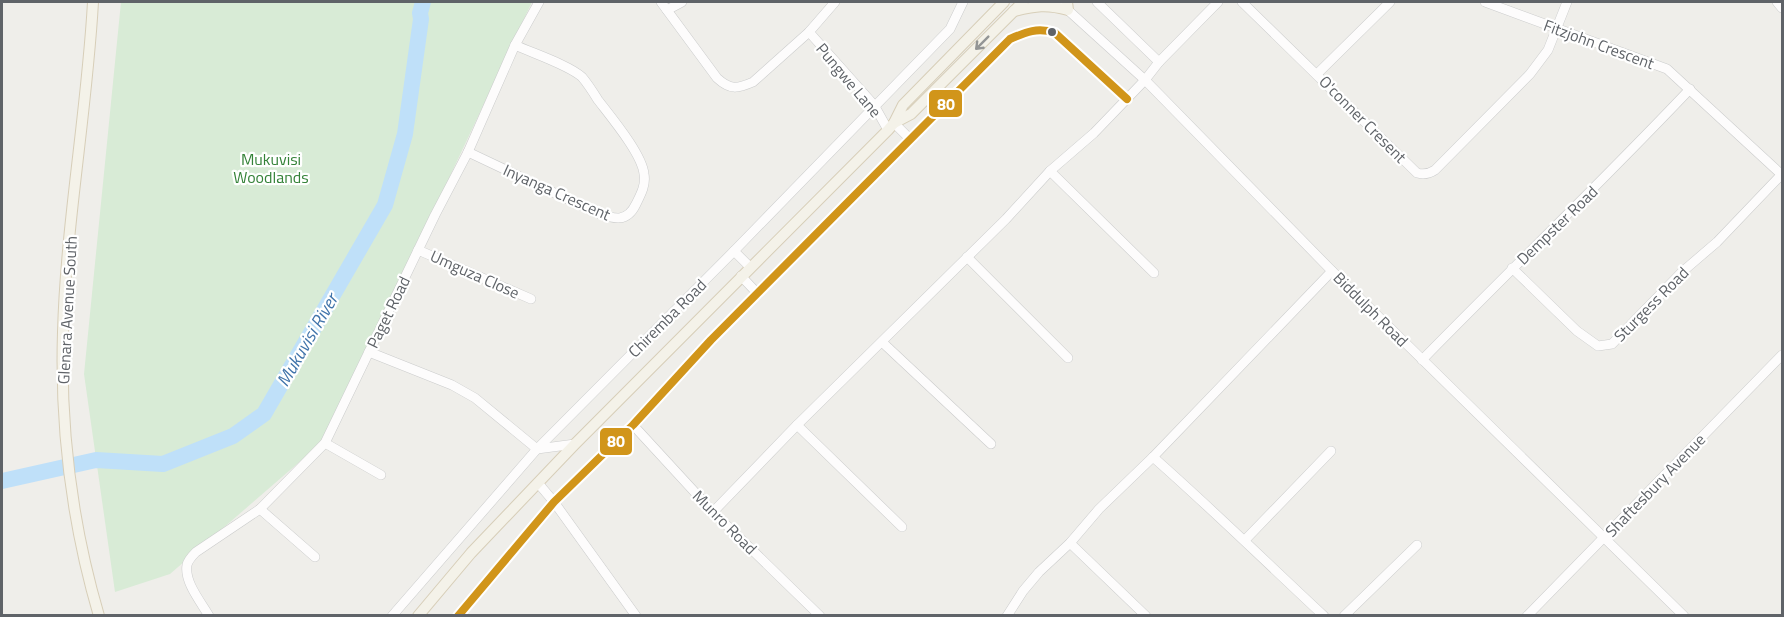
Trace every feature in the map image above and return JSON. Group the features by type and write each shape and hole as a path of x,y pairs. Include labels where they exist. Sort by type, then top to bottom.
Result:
{"main road":[{"name":"Glenara Avenue South","path":"93,2 64,302 62,367 69,476 85,560 99,615"},
{"name":"Chiremba Road","path":"891,126 903,105 1004,2"},
{"name":"Chiremba Road","path":"418,615 471,553 574,444 891,126 911,114 1023,2"},
{"path":"1014,11 1038,5 1068,6"}],"street":[{"name":"Paget Road","path":"209,615 188,579 187,564 196,552 260,509 325,443 468,152 515,45 539,2"},
{"path":"682,2 664,6 717,78 726,86 734,88 753,82 809,32 835,2"},
{"name":"Chiremba Road","path":"392,615 537,449 950,29 963,2"},
{"name":"Biddulph Road","path":"1059,2 1068,6 1144,80 1332,271 1684,615"},
{"path":"1097,2 1159,62"},
{"path":"713,512 1050,171 1094,133 1218,2"},
{"name":"O'conner Cresent","path":"1242,2 1417,173 1429,174 1436,170 1530,74 1548,50 1567,2"},
{"path":"1317,74 1390,2"},
{"name":"Fitzjohn Crescent","path":"1485,2 1667,69 1782,174"},
{"path":"1777,2 1782,8"},
{"path":"458,615 554,502 633,425 711,340 1010,39 1037,29 1055,33 1127,99"},
{"name":"Pungwe Lane","path":"809,32 891,126 911,140"},
{"name":"Inyanga Crescent","path":"468,152 610,218 626,217 633,212 644,189 643,166 582,77 570,69 515,45"},
{"name":"Dempster Road","path":"1422,360 1613,170 1690,89"},
{"path":"1050,171 1154,273"},
{"name":"Sturgess Road","path":"1512,268 1577,330 1598,346 1612,344 1682,272 1717,242 1782,174"},
{"name":"Umguza Close","path":"418,250 531,299"},
{"path":"734,251 750,267"},
{"path":"967,257 1068,357"},
{"path":"1007,615 1030,582 1332,271"},
{"path":"741,276 758,294"},
{"path":"882,342 991,444"},
{"path":"369,352 464,391 537,449 574,444"},
{"name":"Shaftesbury Avenue","path":"1527,615 1782,355"},
{"name":"Munro Road","path":"633,425 713,512 820,615"},
{"path":"797,425 902,527"},
{"path":"325,443 381,476"},
{"path":"1245,540 1331,451"},
{"path":"1153,457 1324,615"},
{"path":"538,483 636,615"},
{"path":"260,509 315,557"},
{"path":"1070,543 1146,615"},
{"path":"1344,615 1417,545"}],"green space":[{"name":"Mukuvisi Woodlands","path":"121,2 532,2 326,439 170,574 115,592 84,374"}],"waterway":[{"name":"Mukuvisi River","path":"2,481 96,460 163,464 233,436 264,414 385,205 405,134 423,2"}],"transit line":[{"name":"80","path":"458,616 554,502 633,425 711,340 1010,39 1032,31 1043,30 1055,33 1127,99"}]}
